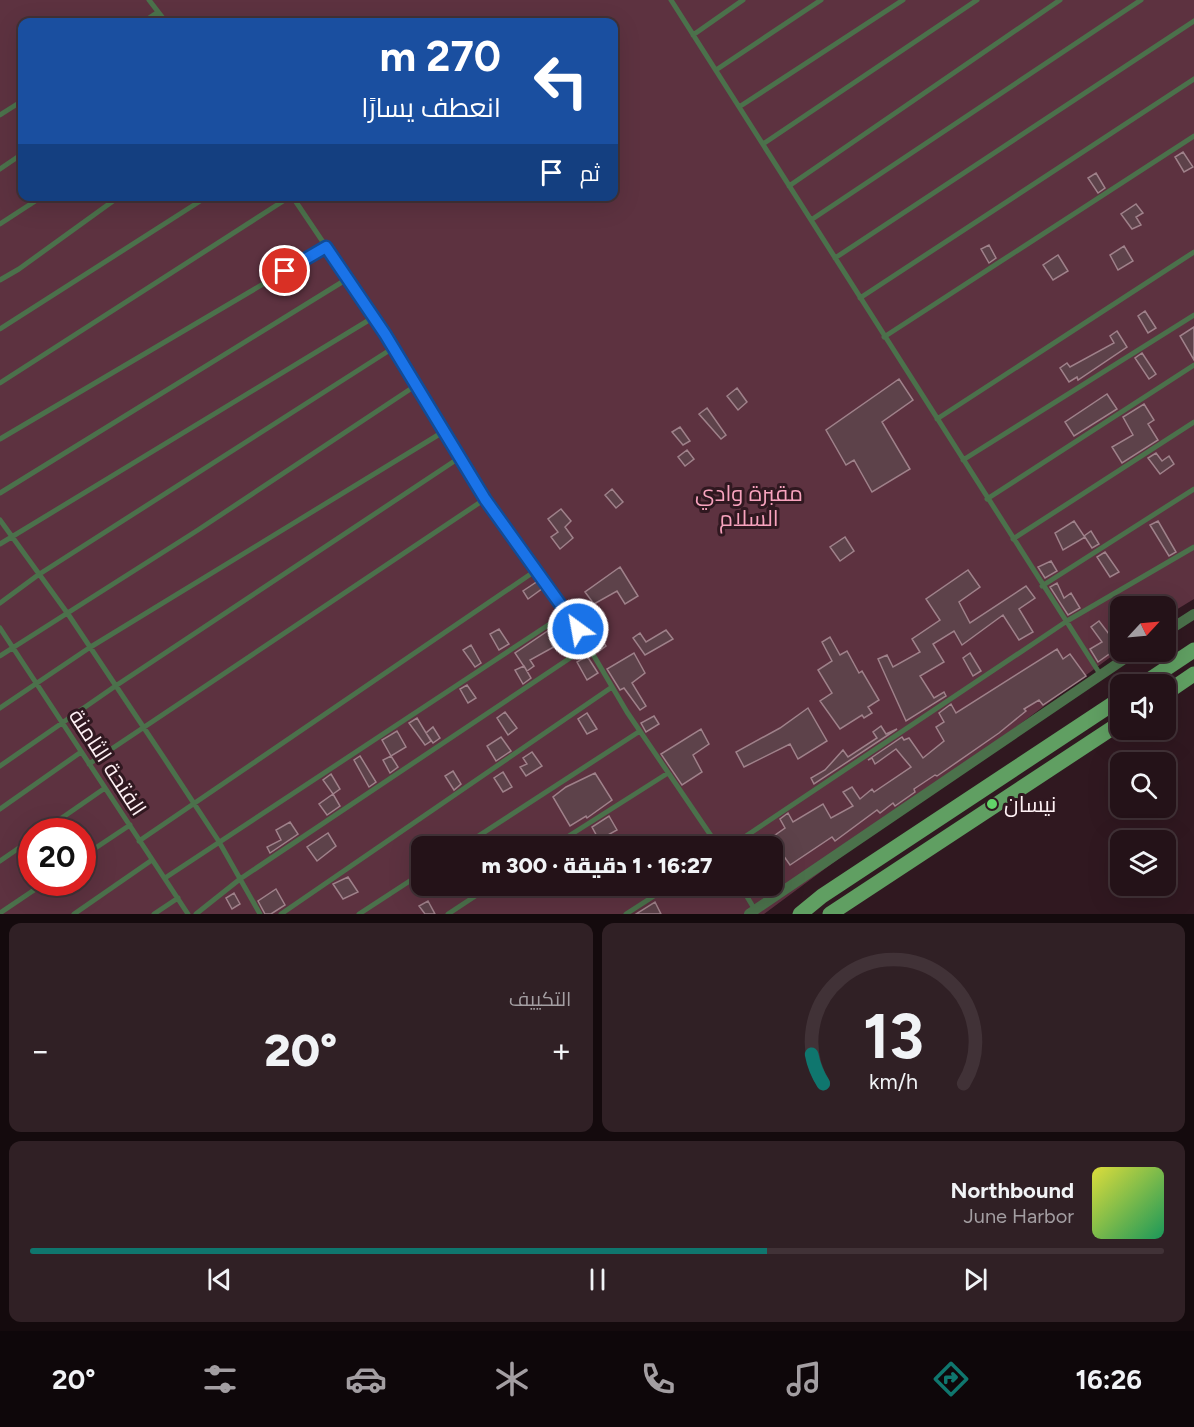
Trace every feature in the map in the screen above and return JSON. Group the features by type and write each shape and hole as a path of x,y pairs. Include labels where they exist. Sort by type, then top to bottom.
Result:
{"main road":[{"path":"1158,674 1194,650"},
{"path":"1176,686 1194,674"},
{"path":"800,914 822,896 1110,706"},
{"path":"830,914 1110,730"}],"street":[{"path":"1176,626 1194,614"},
{"path":"752,912 1119,662"}],"lane":[{"path":"148,0 163,18"},
{"path":"671,0 1100,674"},
{"path":"693,35 743,0"},
{"path":"716,70 821,0"},
{"path":"739,106 903,0"},
{"path":"763,144 977,0"},
{"path":"789,186 1060,0"},
{"path":"811,220 1141,0"},
{"path":"149,18 158,12"},
{"path":"835,258 1194,21"},
{"path":"860,298 1194,79"},
{"path":"0,115 18,103"},
{"path":"885,337 1194,136"},
{"path":"0,169 18,157"},
{"path":"0,224 35,201"},
{"path":"0,280 113,201"},
{"path":"0,329 200,201"},
{"path":"0,383 283,201"},
{"path":"294,201 374,317 485,499 568,612 640,731 712,836"},
{"path":"0,439 326,247"},
{"path":"937,419 1194,252"},
{"path":"0,493 347,279"},
{"path":"963,460 1194,315"},
{"path":"0,544 374,317"},
{"path":"0,603 38,575 393,348"},
{"path":"987,499 1194,365"},
{"path":"0,656 68,614 415,386"},
{"path":"1013,539 1194,422"},
{"path":"0,708 89,648 443,432"},
{"path":"0,766 114,687 459,458"},
{"path":"1042,586 1194,489"},
{"path":"89,764 485,499"},
{"path":"0,520 68,614 114,687 218,840 260,914"},
{"path":"746,836 1067,621 1194,546"},
{"path":"140,840 538,569"},
{"path":"165,878 218,840 568,612"},
{"name":"الفتحة الثامنة","path":"0,628 188,914"},
{"path":"195,914 240,879 588,646"},
{"path":"281,914 612,687"},
{"path":"479,836 640,731"},
{"path":"0,809 81,752"},
{"path":"569,836 668,773 676,781"},
{"path":"62,818 105,788"},
{"path":"96,848 130,825"},
{"path":"0,861 18,849"},
{"path":"74,914 152,860"},
{"path":"359,914 411,880"},
{"path":"0,914 26,896"},
{"path":"448,914 475,896"},
{"path":"626,914 654,896"},
{"path":"745,896 752,912"},
{"path":"154,914 178,898"}],"green space":[{"name":"مقبرة وادي السلام","path":"0,0 1194,0 1194,599 1176,610 1176,596 1110,596 1110,657 764,914 0,914"}],"building":[{"path":"1183,152 1193,167 1184,172 1175,157"},
{"path":"1096,173 1105,188 1098,193 1088,178"},
{"path":"1136,204 1143,213 1136,217 1141,225 1132,229 1121,214"},
{"path":"989,245 996,258 989,263 981,249"},
{"path":"1124,246 1133,261 1118,270 1110,255"},
{"path":"1058,255 1068,271 1053,280 1043,265"},
{"path":"1145,311 1156,328 1148,333 1138,316"},
{"path":"1194,327 1194,360 1180,336"},
{"path":"1117,331 1127,347 1078,380 1077,377 1069,382 1060,368 1067,363 1070,367 1114,343 1110,336"},
{"path":"1142,353 1156,374 1149,379 1135,358"},
{"path":"899,379 913,400 882,422 910,469 872,492 854,460 846,465 826,430"},
{"path":"737,388 747,402 738,410 727,396"},
{"path":"1107,394 1117,409 1074,436 1065,422"},
{"path":"1144,404 1154,420 1148,424 1158,440 1122,463 1112,447 1133,435 1123,417"},
{"path":"707,408 726,435 721,439 699,414"},
{"path":"680,427 690,441 683,445 672,432"},
{"path":"687,450 694,459 685,466 678,457"},
{"path":"1156,453 1162,461 1169,456 1174,464 1160,474 1148,458"},
{"path":"612,489 623,502 616,508 605,495"},
{"path":"561,509 571,521 565,527 573,538 560,549 551,537 558,532 548,519"},
{"path":"1074,521 1084,536 1091,531 1099,544 1092,548 1085,537 1063,550 1055,533"},
{"path":"1158,521 1176,552 1169,556 1150,525"},
{"path":"845,537 854,551 840,561 830,547"},
{"path":"1105,552 1119,572 1110,577 1097,557"},
{"path":"1051,561 1057,571 1045,578 1038,567"},
{"path":"620,567 638,596 625,604 617,591 594,604 585,592"},
{"path":"968,570 980,587 959,602 970,623 1026,586 1035,598 1019,609 1033,632 1019,640 1003,615 962,645 954,631 933,644 944,662 920,676 934,698 944,692 946,696 906,721 878,659 887,655 893,667 920,652 912,639 940,620 926,599"},
{"path":"538,581 543,588 528,599 523,591"},
{"path":"1057,583 1064,598 1071,593 1080,608 1068,615 1050,587"},
{"path":"564,620 579,641 563,649 559,644 530,660 534,666 527,671 515,653"},
{"path":"1099,621 1110,635 1110,653 1098,662 1090,649 1102,642 1091,627"},
{"path":"499,629 509,644 499,650 490,634"},
{"path":"666,630 673,639 645,655 633,638 640,633 646,642"},
{"path":"597,631 606,646 598,652 589,637"},
{"path":"830,637 840,655 847,651 859,673 862,671 879,700 868,707 872,713 864,718 862,715 840,729 820,701 832,693 818,670 832,661 822,642"},
{"path":"471,645 481,663 475,667 463,650"},
{"path":"1057,649 1063,659 1070,654 1086,676 1043,705 1039,700 1024,709 1026,711 999,733 914,789 915,792 895,806 893,803 880,813 877,810 835,841 832,837 790,865 783,855 783,836 774,836 785,828 780,819 788,813 793,822 823,804 831,818 853,806 843,792 852,787 860,799 872,789 874,792 911,767 896,749 875,764 872,758 868,760 902,737 904,740 909,738 923,758 944,741 936,727 944,722 939,713 951,704 956,713"},
{"path":"634,653 645,673 632,683 646,706 640,710 624,688 620,690 607,669"},
{"path":"970,653 981,671 973,676 963,658"},
{"path":"587,656 598,673 587,680 577,662"},
{"path":"524,666 531,678 523,684 515,670"},
{"path":"467,685 476,698 468,703 460,689"},
{"path":"808,708 827,741 798,759 790,744 744,767 736,752 780,728"},
{"path":"505,712 517,728 508,735 497,718"},
{"path":"587,713 597,729 587,734 578,719"},
{"path":"654,716 659,724 646,732 641,723"},
{"path":"417,718 431,741 425,745 409,723"},
{"path":"881,726 886,734 897,729 814,784 811,778 825,770 843,750 848,757 877,738 873,732"},
{"path":"433,727 440,738 433,743 426,733"},
{"path":"701,729 709,744 693,755 702,772 682,785 661,754"},
{"path":"397,731 406,747 391,756 382,740"},
{"path":"501,737 511,751 496,761 487,746"},
{"path":"532,752 542,766 526,776 520,767 527,764 523,758"},
{"path":"360,756 376,782 369,787 354,760"},
{"path":"391,756 398,767 390,773 383,760"},
{"path":"453,771 461,784 454,790 445,776"},
{"path":"503,772 512,787 503,792 494,778"},
{"path":"595,773 612,800 587,818 586,816 570,826 553,797 566,787"},
{"path":"331,774 340,789 333,794 323,780"},
{"path":"333,794 340,806 327,815 319,804"},
{"path":"609,816 617,830 606,836 597,836 592,827"},
{"path":"290,822 298,834 270,853 267,847 281,840 276,830"},
{"path":"328,833 336,846 317,861 307,847"},
{"path":"348,877 358,892 343,899 333,884"},
{"path":"276,889 285,905 271,914 265,914 258,901"},
{"path":"234,893 240,904 232,909 226,898"},
{"path":"428,901 435,914 425,914 419,906"},
{"path":"655,902 661,914 636,914"}],"place":[{"name":"نيسان","path":"992,804"}],"route":[{"path":"285,271 326,247 385,334 445,437 485,499 561,601 578,629"}]}
